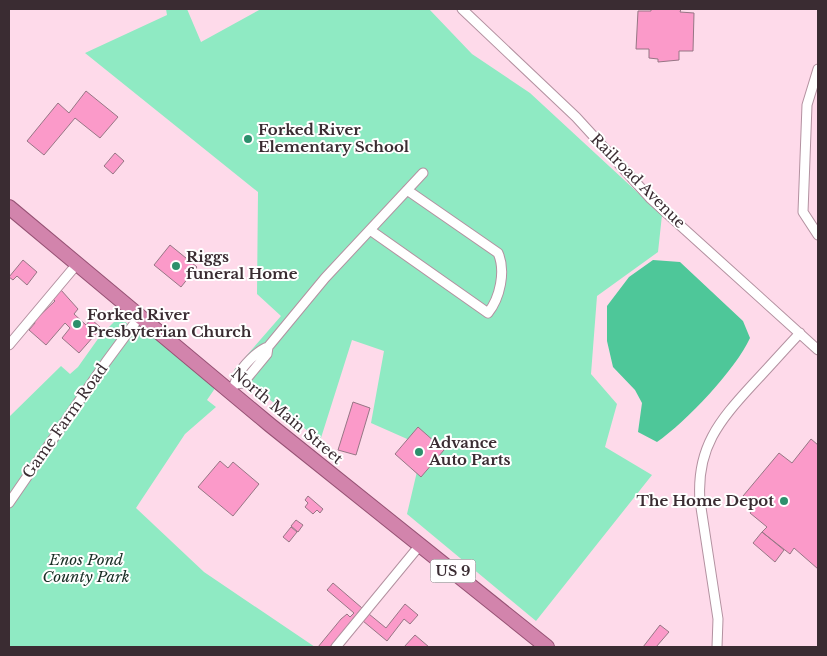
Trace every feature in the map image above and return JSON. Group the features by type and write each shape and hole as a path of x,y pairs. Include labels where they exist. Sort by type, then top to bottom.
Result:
{"highway":[{"name":"North Main Street","path":"9,207 140,316 233,387 420,545 547,647"}],"street":[{"name":"Railroad Avenue","path":"462,9 576,117 651,199 764,298 818,350"},
{"path":"818,68 807,105 803,212 818,235"},
{"path":"233,387 243,383 267,354 268,347 325,278 423,173"},
{"path":"370,230 488,313 497,302 502,263 498,253 407,190"},
{"path":"9,345 77,264"},
{"name":"Game Farm Road","path":"9,503 140,316"},
{"path":"717,647 718,619 699,488 703,460 707,446 721,421 800,333"},
{"path":"336,647 420,545"}],"green space":[{"path":"166,9 187,9 201,42 261,9 429,9 472,54 530,93 662,215 658,252 597,296 591,374 617,404 605,447 652,475 536,621 407,514 423,446 371,423 384,351 352,340 320,441 234,370 281,316 257,294 258,192 85,53 167,15"},
{"name":"Enos Pond County Park","path":"140,316 220,381 207,400 216,407 185,434 136,508 204,572 315,647 9,647 9,417 61,366 70,374 78,367 100,336 119,317 129,325"}],"shaded area":[{"path":"653,260 680,262 743,321 750,338 734,365 709,394 682,422 657,442 638,432 642,403 635,390 613,367 607,341 607,306 629,277"}],"building":[{"path":"651,9 681,9 680,12 694,13 693,51 679,51 679,60 658,62 658,59 649,58 649,49 636,49 638,11 651,11"},
{"path":"86,91 118,117 100,138 75,118 44,155 27,141 58,103 69,113"},
{"path":"115,153 124,161 113,174 104,166"},
{"name":"Riggs funeral Home","path":"170,245 197,267 181,287 154,265"},
{"path":"23,260 37,272 27,285 17,276 13,280 9,277"},
{"path":"61,290 78,309 74,314 86,325 91,319 101,328 79,353 62,338 70,328 65,323 46,345 29,330 35,323 34,321 55,301 53,299"},
{"path":"353,402 370,408 356,455 338,450"},
{"name":"Advance Auto Parts","path":"418,427 444,450 421,477 395,454"},
{"name":"The Home Depot","path":"811,439 818,445 818,569 794,548 790,554 762,532 767,527 750,513 755,506 743,496 779,453 792,463"},
{"path":"220,461 228,468 233,462 259,484 233,516 198,487"},
{"path":"308,496 323,509 320,513 317,510 313,514 305,507 308,503 305,500"},
{"path":"296,520 303,525 298,532 291,526"},
{"path":"291,527 297,532 289,542 283,537"},
{"path":"762,532 784,550 775,562 753,543"},
{"path":"333,583 362,608 330,647 318,647 341,619 347,614 350,617 354,613 327,590"},
{"path":"405,604 418,615 410,624 404,619 387,641 363,621 369,614 386,628"},
{"path":"660,625 669,632 656,647 643,647"},
{"path":"415,635 429,647 404,647"}],"place":[{"name":"Forked River Elementary School","path":"248,139"},
{"name":"Riggs funeral Home","path":"176,266"},
{"name":"Forked River Presbyterian Church","path":"77,324"},
{"name":"Advance Auto Parts","path":"419,452"},
{"name":"The Home Depot","path":"784,501"}]}
